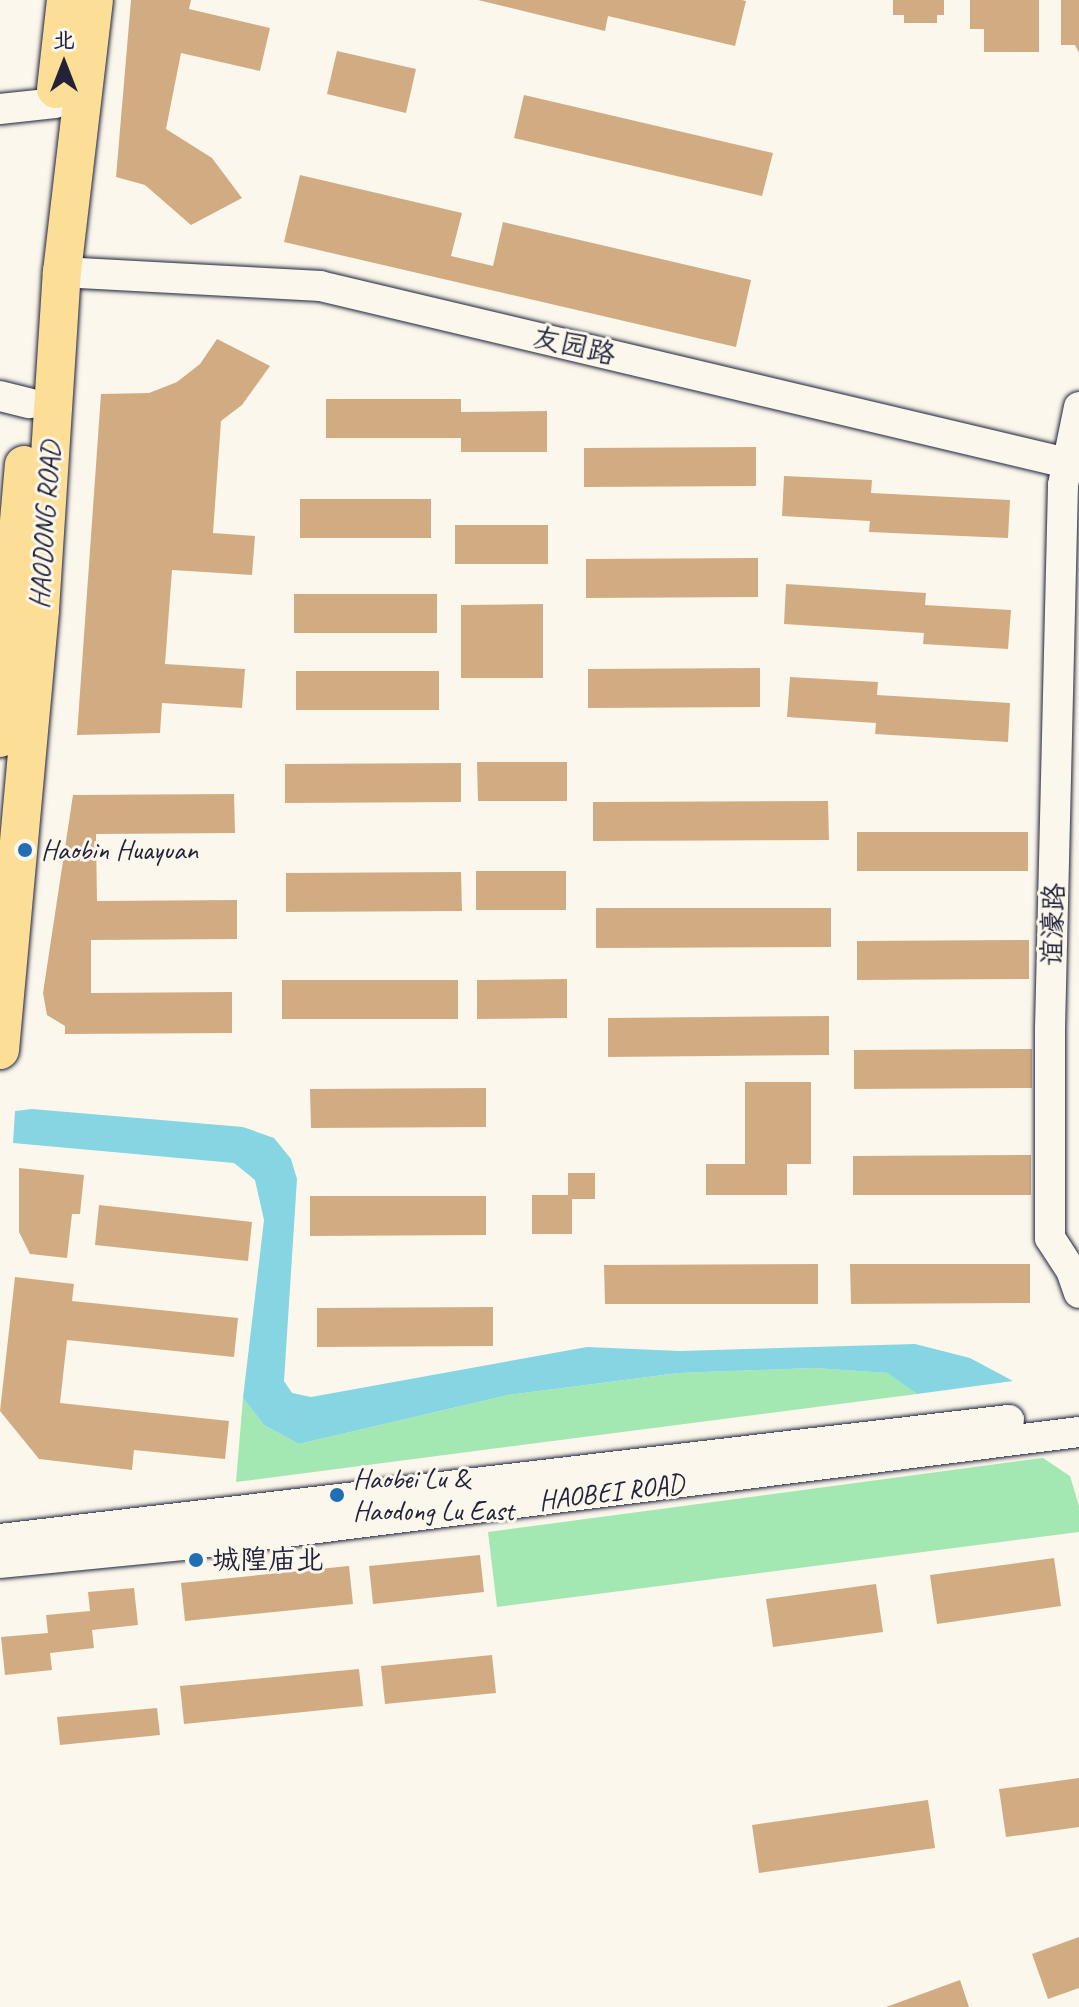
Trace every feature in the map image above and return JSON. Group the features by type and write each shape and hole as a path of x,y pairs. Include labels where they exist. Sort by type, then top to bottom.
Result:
{"main road":[{"name":"HAODONG ROAD","path":"0,738 14,399 55,103 66,0"},
{"name":"HAODONG ROAD","path":"0,1050 40,610 62,272 94,0"}],"street":[{"path":"0,109 55,103"},
{"name":"友园路","path":"62,272 320,286 1073,462"},
{"name":"谊濠路","path":"1079,407 1073,462 1050,998 1050,1238 1071,1270 1079,1293"},
{"name":"HAOBEI ROAD","path":"0,1539 1079,1412"},
{"name":"HAOBEI ROAD","path":"0,1563 198,1543 1079,1432"}],"green space":[{"path":"814,1368 889,1373 917,1394 236,1482 243,1398 264,1425 299,1444 508,1395 679,1373"},
{"path":"1043,1458 1070,1476 1079,1506 1079,1532 497,1607 488,1532"}],"water":[{"path":"32,1109 243,1127 274,1138 291,1159 297,1179 284,1381 292,1393 311,1397 587,1347 680,1351 915,1344 970,1358 1013,1381 917,1394 888,1373 814,1368 679,1373 508,1395 299,1444 264,1425 243,1398 264,1220 255,1180 234,1163 13,1143 15,1111"}],"building":[{"path":"131,0 191,0 189,9 270,28 260,71 181,53 166,129 212,158 242,198 191,225 145,185 116,177"},
{"path":"478,0 746,1 735,46 608,16 605,31"},
{"path":"893,0 944,0 944,15 937,15 937,23 904,23 904,15 893,15"},
{"path":"970,0 1039,0 1039,52 984,52 984,29 970,29"},
{"path":"1061,0 1079,0 1079,53 1075,45 1061,45"},
{"path":"337,51 416,69 406,113 327,94"},
{"path":"524,95 773,153 762,196 514,138"},
{"path":"300,175 462,213 451,256 493,266 503,222 751,280 736,347 284,242"},
{"path":"217,339 270,366 242,405 221,421 213,533 255,536 252,575 172,570 165,664 245,669 242,708 162,703 160,733 77,735 101,394 149,393 177,382 200,364"},
{"path":"326,399 461,399 461,412 547,411 547,452 461,452 461,438 326,438"},
{"path":"756,447 756,486 584,487 584,448"},
{"path":"784,476 872,480 871,493 1010,500 1008,538 869,532 870,521 782,516"},
{"path":"300,499 431,499 431,538 300,538"},
{"path":"455,525 548,525 548,564 455,564"},
{"path":"758,558 758,597 586,598 586,559"},
{"path":"786,584 926,593 925,605 1011,610 1008,649 923,644 924,633 784,624"},
{"path":"294,594 437,594 437,633 294,633"},
{"path":"543,604 543,678 461,678 461,605"},
{"path":"760,668 760,707 588,708 588,669"},
{"path":"296,671 439,671 439,710 296,710"},
{"path":"790,677 878,682 877,695 1010,703 1008,742 875,734 876,723 787,717"},
{"path":"477,762 567,762 567,801 478,801"},
{"path":"461,763 461,802 285,803 285,764"},
{"path":"234,794 235,833 96,834 97,901 237,900 237,939 91,940 91,993 232,992 232,1033 65,1034 65,1026 47,1015 43,993 73,795"},
{"path":"828,801 829,840 593,841 593,802"},
{"path":"857,832 1028,832 1028,871 857,871"},
{"path":"476,871 566,871 566,910 476,910"},
{"path":"461,872 462,911 286,912 286,873"},
{"path":"596,908 831,908 831,947 596,948"},
{"path":"1029,940 1029,979 857,980 857,941"},
{"path":"567,979 567,1018 477,1019 477,980"},
{"path":"282,980 458,980 458,1019 282,1019"},
{"path":"829,1016 829,1055 608,1057 608,1018"},
{"path":"1032,1049 1032,1088 854,1089 854,1050"},
{"path":"745,1082 811,1082 811,1164 787,1164 787,1195 706,1195 706,1164 745,1164"},
{"path":"486,1088 486,1127 311,1128 310,1089"},
{"path":"1031,1155 1031,1195 853,1195 853,1156"},
{"path":"19,1168 84,1175 80,1214 72,1214 67,1258 30,1254 19,1232"},
{"path":"568,1173 595,1173 595,1199 572,1199 572,1234 532,1234 532,1195 568,1195"},
{"path":"310,1196 486,1196 486,1235 310,1236"},
{"path":"99,1205 252,1222 248,1261 95,1245"},
{"path":"818,1264 818,1304 605,1304 604,1265"},
{"path":"850,1264 1030,1264 1030,1303 851,1304"},
{"path":"15,1277 74,1284 72,1301 238,1318 234,1357 67,1340 60,1403 229,1421 225,1459 134,1450 132,1470 39,1459 0,1411"},
{"path":"493,1307 493,1346 317,1347 317,1308"},
{"path":"480,1555 484,1592 373,1604 369,1566"},
{"path":"1054,1558 1061,1606 937,1624 930,1575"},
{"path":"349,1566 353,1604 185,1621 181,1583"},
{"path":"876,1584 883,1632 773,1647 766,1599"},
{"path":"134,1588 138,1625 92,1630 94,1648 50,1653 52,1670 5,1675 1,1637 48,1633 46,1615 90,1611 88,1592"},
{"path":"492,1655 496,1693 385,1704 381,1666"},
{"path":"359,1669 363,1706 184,1724 180,1686"},
{"path":"157,1708 160,1735 60,1745 57,1717"},
{"path":"1079,1778 1079,1827 1006,1837 999,1789"},
{"path":"928,1800 935,1848 759,1873 752,1825"},
{"path":"1079,1937 1079,1988 1048,1999 1032,1954"},
{"path":"960,1980 969,2007 886,2007"}],"place":[{"name":"Haobin Huayuan","path":"25,850"},
{"name":"Haobei Lu & Haodong Lu East","path":"337,1495"},
{"name":"城隍庙北","path":"196,1560"}]}
